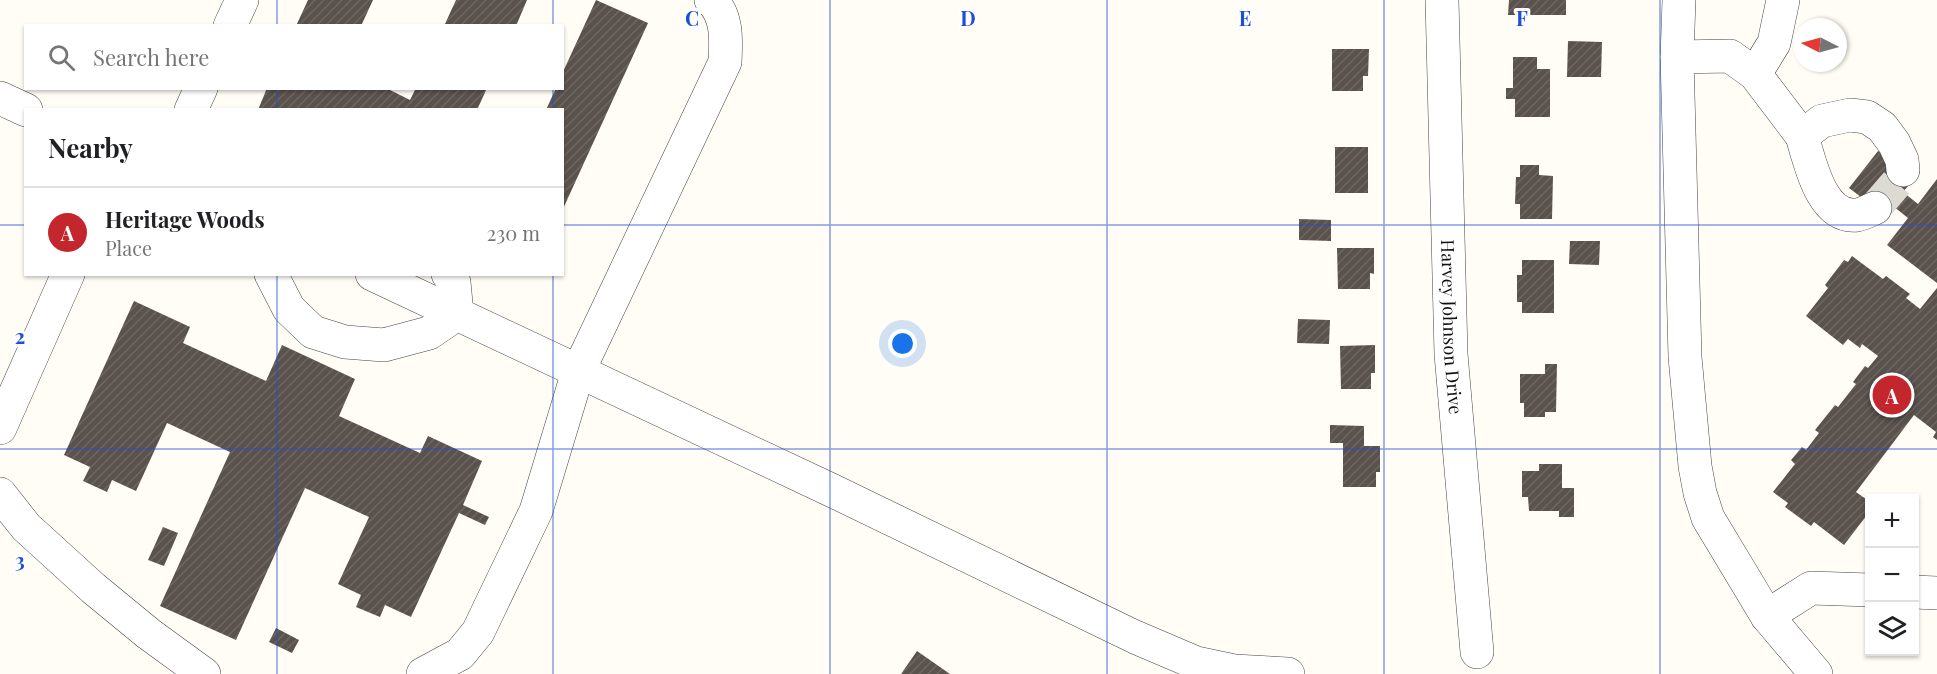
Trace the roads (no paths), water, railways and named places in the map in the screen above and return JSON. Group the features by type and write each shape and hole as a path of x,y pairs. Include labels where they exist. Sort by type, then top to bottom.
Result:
{"street":[{"path":"231,24 242,0"},
{"path":"423,674 460,654 478,632 536,511 578,372 725,62 727,34 717,6 711,0"},
{"name":"Harvey Johnson Drive","path":"1442,0 1451,354 1477,652"},
{"path":"1679,0 1677,57 1685,357 1695,466 1700,493 1708,518 1767,616 1816,674"},
{"path":"1755,74 1774,43 1783,0"},
{"path":"1677,57 1730,56 1755,74 1802,136 1822,194 1832,206 1846,213 1857,215 1875,208"},
{"path":"192,108 200,90"},
{"path":"0,98 24,109"},
{"path":"1802,136 1822,121 1850,115 1867,117 1882,127 1894,142 1902,160 1903,170"},
{"path":"0,428 67,276"},
{"path":"272,276 289,309 313,332 345,342 384,345 429,333 457,314"},
{"path":"376,276 831,490 1135,637 1212,671 1288,674"},
{"path":"450,276 454,282 457,314"},
{"path":"0,494 26,526 93,588 149,634 204,674"},
{"path":"1767,616 1811,588 1865,590"},
{"path":"1919,592 1937,593"}],"tunnel":[{"path":"1875,208 1900,179 1903,170"}],"place":[{"name":"Heritage Woods","path":"1892,395"}]}
